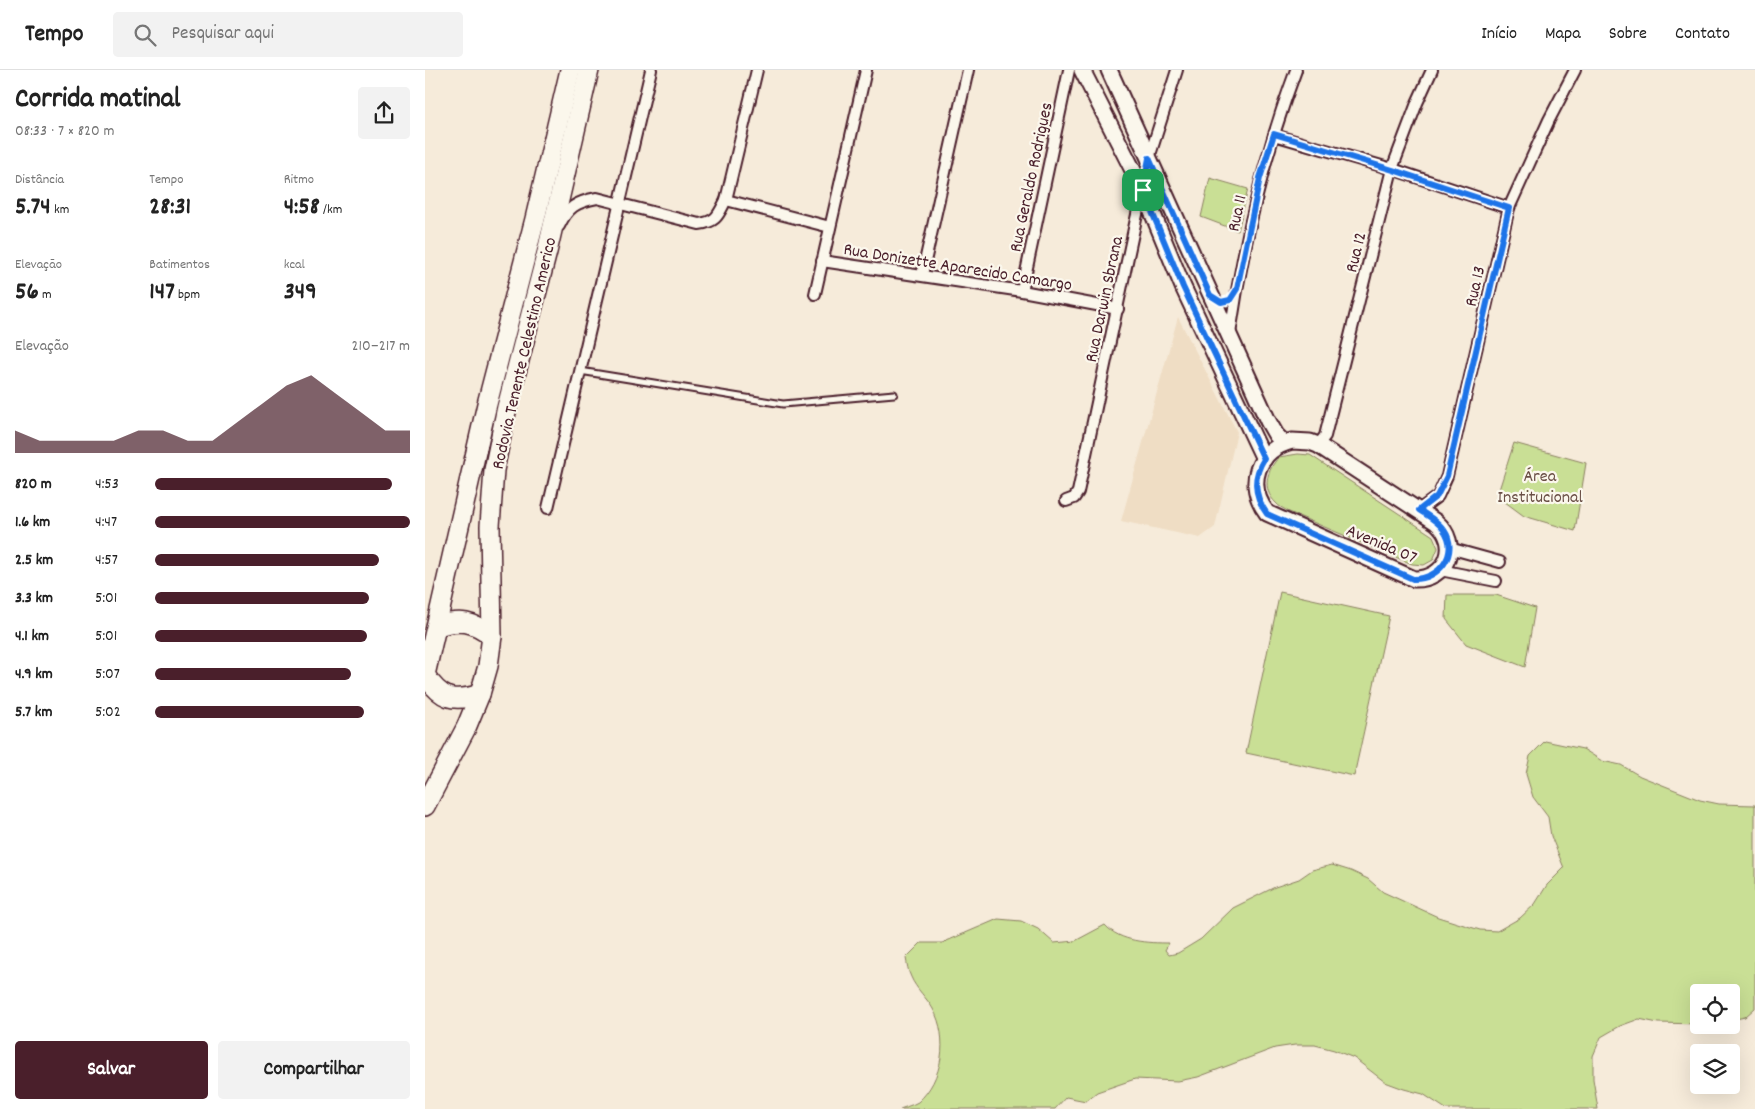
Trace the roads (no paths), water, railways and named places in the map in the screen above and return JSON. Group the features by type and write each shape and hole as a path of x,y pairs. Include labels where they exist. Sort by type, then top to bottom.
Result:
{"highway":[{"name":"Rodovia Tenente Celestino Americo","path":"425,675 428,655 437,626 487,404 535,219 570,70"},
{"name":"Rodovia Tenente Celestino Americo","path":"425,806 466,728 480,694 488,666 492,636 490,526 495,470 507,407 547,252 589,70"},
{"path":"437,626 451,622 466,622 480,627 492,636"},
{"path":"425,675 434,689 448,697 465,699 480,694"}],"street":[{"path":"547,508 651,70"},
{"path":"547,252 562,219 572,206 582,200 597,198 699,224 709,223 716,218 727,200 757,70"},
{"path":"815,294 866,70"},
{"path":"922,275 968,70"},
{"name":"Rua Geraldo Rodrigues","path":"1022,290 1069,70"},
{"path":"1082,70 1143,190 1183,287 1264,459"},
{"path":"1109,70 1229,338 1276,435 1284,443 1301,441 1318,445 1441,526 1448,538 1449,548 1447,558 1440,570 1496,581"},
{"name":"Rua Darwin Sbrana","path":"1066,500 1074,498 1078,492 1149,158 1177,70"},
{"name":"Rua 11","path":"1229,338 1260,178 1296,70"},
{"name":"Rua 12","path":"1318,445 1325,436 1393,170 1417,103 1433,70"},
{"name":"Rua 13","path":"1419,510 1437,496 1447,476 1509,208 1549,120 1575,70"},
{"path":"1274,134 1509,208"},
{"path":"727,200 830,227"},
{"name":"Rua Donizette Aparecido Camargo","path":"822,261 1022,290 1118,309"},
{"path":"1210,295 1221,302 1230,300 1237,289"},
{"name":"Avenida 07","path":"1284,443 1276,447 1264,459 1259,466 1255,482 1258,499 1267,514 1413,579 1428,577 1440,570"},
{"path":"1449,548 1500,562"}],"lane":[{"path":"580,371 783,404 894,394"}],"park label":[{"name":"Área Institucional","path":"1540,485"}]}
